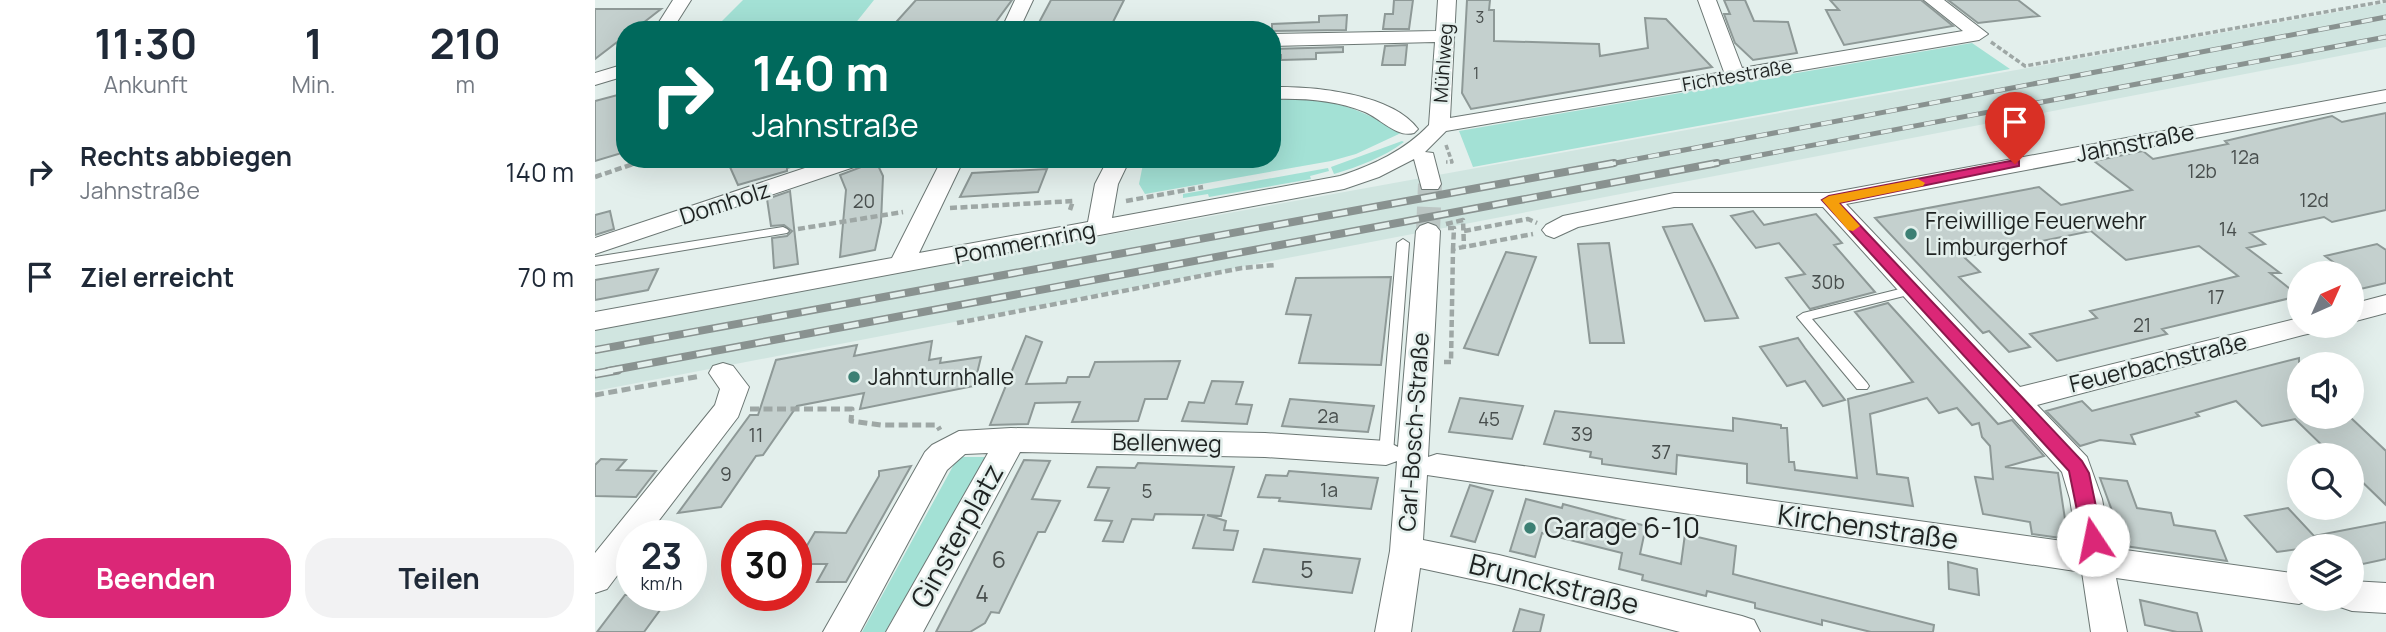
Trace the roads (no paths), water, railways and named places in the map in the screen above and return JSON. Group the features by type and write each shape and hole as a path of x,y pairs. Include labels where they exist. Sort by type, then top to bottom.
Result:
{"street":[{"path":"669,21 682,0"},
{"path":"1014,21 1024,0"},
{"name":"Mühlweg","path":"1439,126 1447,0"},
{"path":"1707,0 1735,75"},
{"name":"Fichtestraße","path":"1439,126 1979,34 1933,0"},
{"path":"1281,40 1444,36"},
{"path":"595,79 616,73"},
{"path":"1281,93 1311,93 1360,102 1380,111 1407,129"},
{"name":"Jahnstraße","path":"1554,230 1571,221 1674,200 1829,200 2385,97"},
{"name":"Pommernring","path":"595,320 900,266 1100,217 1344,182 1395,163 1413,152 1439,126"},
{"path":"1425,158 1430,184"},
{"name":"Domholz","path":"595,246 828,168"},
{"path":"900,266 948,168"},
{"path":"1100,217 1112,168"},
{"path":"1829,200 2080,473 2109,632"},
{"name":"Carl-Bosch-Straße","path":"1393,632 1406,551 1416,237"},
{"path":"2364,310 2386,304"},
{"name":"Feuerbachstraße","path":"2013,400 2287,330"},
{"path":"595,578 728,410 735,387 723,373"},
{"name":"Bellenweg","path":"950,448 959,443 1011,440 1265,445 1386,453"},
{"name":"Ginsterplatz","path":"904,632 1011,440"},
{"name":"Ginsterplatz","path":"841,632 936,461 950,448"},
{"name":"Kirchenstraße","path":"1437,466 2287,587"},
{"name":"Brunckstraße","path":"1406,551 1499,570 1742,632"},
{"path":"2364,597 2386,598"}],"lane":[{"path":"595,261 783,231"},
{"name":"Carl-Bosch-Straße","path":"1386,453 1416,237"},
{"path":"1862,386 1803,317 1912,290"}],"tunnel":[{"path":"1428,231 1430,184"}],"railway":[{"path":"1605,165 2386,17"},
{"path":"1708,165 2386,37"},
{"path":"595,350 1614,163"},
{"path":"608,371 1717,163"},
{"path":"595,374 618,370"}],"place":[{"name":"Freiwillige Feuerwehr Limburgerhof","path":"1911,234"},
{"name":"Jahnturnhalle","path":"854,377"},
{"name":"Garage 6-10","path":"1530,528"}]}
